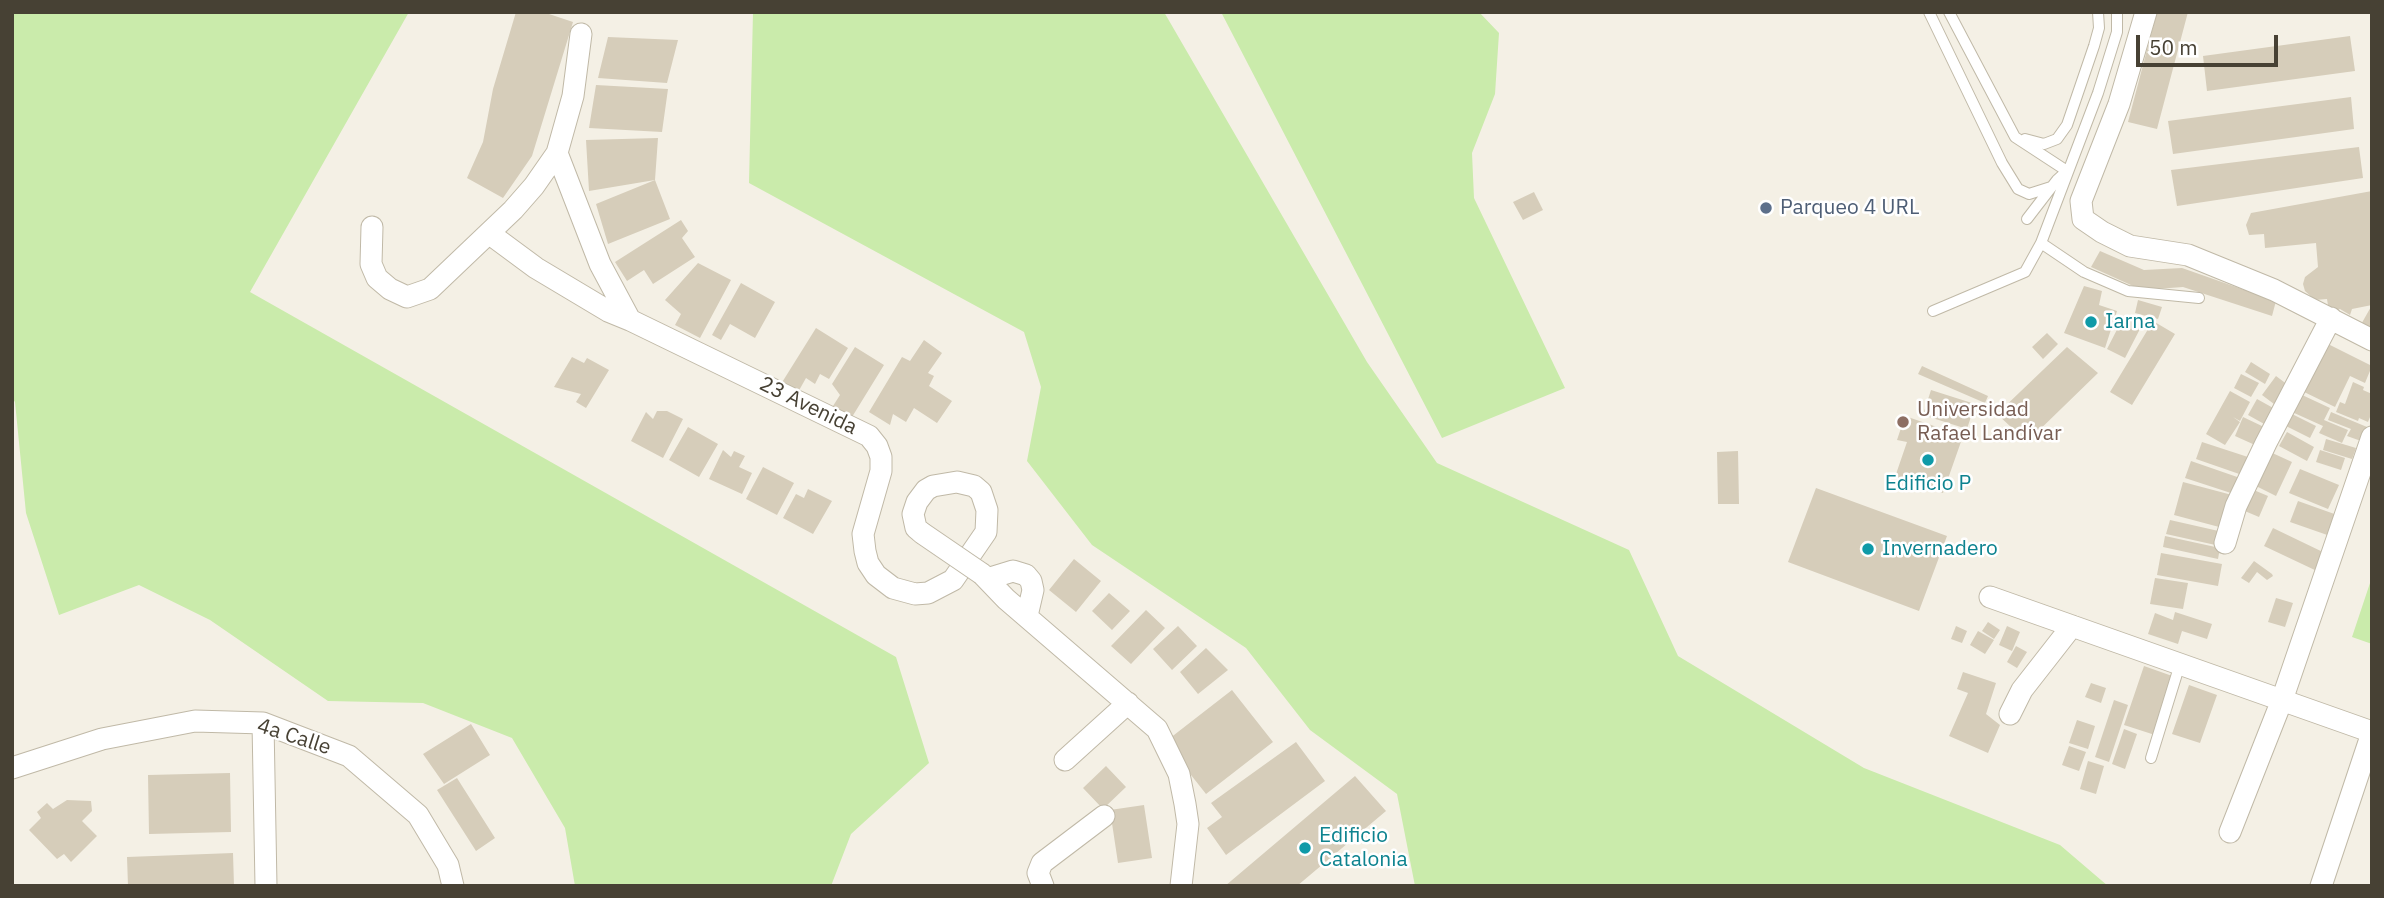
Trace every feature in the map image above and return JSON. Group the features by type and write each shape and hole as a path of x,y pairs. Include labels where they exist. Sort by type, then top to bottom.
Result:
{"street":[{"path":"2146,12 2119,104 2081,201 2083,219 2130,246 2188,255 2274,289 2372,340"},
{"path":"372,227 371,264 377,278 390,289 407,297 430,289 490,234 534,186 557,153 573,96 581,34"},
{"path":"557,153 595,253 630,320"},
{"name":"23 Avenida","path":"490,234 536,268 608,312 630,320 869,436 881,457 881,471 863,534 865,551 868,563 876,575 893,588 915,594 928,593 953,580 986,532 987,510 981,492 974,485 957,482 933,486 926,490 916,502 913,514 916,528 922,533 984,576 1157,729 1179,774 1188,824 1181,886"},
{"path":"2225,543 2236,506 2331,318"},
{"path":"2230,832 2282,700 2372,436"},
{"path":"984,576 1013,571 1026,575 1033,590 1027,616"},
{"path":"1990,597 2372,732 2322,886"},
{"path":"2010,715 2022,691 2072,626"},
{"path":"1065,760 1128,703"},
{"name":"4a Calle","path":"12,768 102,739 195,721 263,723 349,756 418,815 450,875"},
{"path":"263,723 266,886"},
{"path":"1043,886 1038,873 1042,863 1104,816"}],"lane":[{"path":"1928,12 2002,163 2018,189 2029,194 2040,193 2054,184 2057,172 2051,160"},
{"path":"2015,137 2044,144 2057,139 2067,125 2099,28 2098,12"},
{"path":"1933,311 2025,272 2041,243 2109,62 2117,32 2117,12"},
{"path":"1936,24 1950,15 2015,137 2067,171"},
{"path":"1955,65 1973,57"},
{"path":"2027,219 2067,171"},
{"path":"2041,243 2084,272 2128,291 2199,298"},
{"path":"2151,758 2180,664"}],"green space":[{"path":"12,12 409,12 250,292 896,657 929,763 851,834 831,886 575,886 565,828 512,738 423,703 328,701 210,620 139,585 59,615 26,513 15,402 12,398"},
{"path":"753,12 1164,12 1367,362 1437,463 1629,550 1678,656 1864,768 2060,845 2108,886 1415,886 1397,794 1310,730 1246,648 1092,545 1027,461 1041,387 1024,332 749,183"},
{"path":"1221,12 1479,12 1499,33 1495,94 1472,153 1474,198 1565,388 1442,438"},
{"path":"2372,577 2372,644 2352,637"}],"building":[{"path":"516,12 543,12 573,22 532,156 503,198 467,178 483,142 493,89"},
{"path":"2157,12 2188,12 2157,129 2128,122"},
{"path":"2350,36 2355,71 2207,91 2203,56"},
{"path":"608,37 678,40 667,83 598,78"},
{"path":"596,85 668,89 662,132 589,128"},
{"path":"2351,97 2354,129 2173,154 2168,121"},
{"path":"658,138 655,180 589,191 586,140"},
{"path":"2359,147 2363,178 2177,206 2171,170"},
{"path":"655,180 670,219 608,244 596,204"},
{"path":"2372,191 2372,305 2352,309 2350,315 2340,309 2329,312 2327,299 2315,300 2305,291 2305,277 2318,267 2316,243 2265,248 2264,234 2249,235 2246,225 2251,213"},
{"path":"1534,192 1543,210 1523,220 1513,202"},
{"path":"681,220 688,231 682,238 695,257 653,284 644,270 627,281 615,262"},
{"path":"2100,251 2144,270 2182,268 2276,301 2272,316 2183,287 2142,290 2091,267"},
{"path":"698,263 731,280 700,338 675,325 681,314 665,300"},
{"path":"741,283 775,302 755,338 730,324 721,340 712,335"},
{"name":"Iarna","path":"2084,286 2102,291 2099,305 2117,311 2105,348 2064,333"},
{"path":"2138,300 2162,307 2158,319 2135,313"},
{"path":"2372,305 2372,335 2359,328"},
{"path":"2124,316 2142,325 2125,358 2107,349"},
{"path":"2153,321 2175,334 2132,405 2110,392"},
{"path":"816,328 848,348 829,379 820,374 815,384 806,378 797,394 781,384"},
{"path":"2047,333 2058,344 2043,359 2032,347"},
{"path":"924,340 942,353 928,373 934,376 929,386 952,401 937,423 914,408 906,422 893,414 890,425 869,412 902,357 910,361"},
{"path":"2324,342 2372,366 2365,383 2350,376 2335,407 2300,390"},
{"path":"855,347 884,365 852,417 833,406 840,395 832,384"},
{"path":"2067,347 2098,373 2027,442 1997,414"},
{"path":"572,357 584,363 587,358 609,370 586,408 576,402 581,394 554,387"},
{"path":"2251,362 2270,374 2265,384 2245,372"},
{"path":"1922,366 1988,396 1985,403 1918,374"},
{"path":"2241,374 2259,383 2251,397 2234,388"},
{"path":"2276,376 2288,385 2274,404 2262,395"},
{"path":"2353,382 2372,394 2372,412 2368,422 2336,412 2340,402 2345,404"},
{"path":"1931,390 1975,404 1967,429 1923,415"},
{"path":"2230,391 2250,402 2240,421 2233,417 2240,422 2225,445 2206,434"},
{"path":"2300,394 2330,408 2324,420 2348,430 2342,443 2319,433 2323,426 2292,412"},
{"path":"2257,399 2275,409 2266,425 2248,415"},
{"path":"657,411 667,411 683,419 663,458 631,441 646,412 653,419"},
{"path":"2331,412 2367,427 2361,441 2347,436 2351,429 2328,420"},
{"path":"2292,414 2316,426 2310,438 2286,426"},
{"name":"Edificio P","path":"1905,416 1963,436 1943,493 1895,477 1907,442 1897,440"},
{"path":"2243,417 2264,427 2255,445 2235,436"},
{"path":"688,427 718,444 699,477 669,460"},
{"path":"2287,432 2314,447 2307,461 2279,446"},
{"path":"2326,439 2356,448 2352,459 2323,450"},
{"path":"2202,442 2251,458 2245,476 2196,459"},
{"path":"723,450 731,457 734,451 745,456 739,467 752,473 742,494 709,479"},
{"path":"2320,450 2345,458 2341,470 2316,462"},
{"path":"1738,451 1739,504 1718,504 1717,452"},
{"path":"2268,451 2292,462 2276,496 2252,484"},
{"path":"2191,461 2243,479 2237,495 2185,478"},
{"path":"763,467 794,483 777,515 746,499"},
{"path":"2300,469 2339,485 2328,509 2289,493"},
{"path":"2183,482 2232,495 2223,528 2174,515"},
{"name":"Invernadero","path":"1816,488 1947,536 1919,611 1788,562"},
{"path":"2249,488 2268,496 2259,517 2240,509"},
{"path":"808,489 832,501 813,534 783,518 796,494 804,498"},
{"path":"2298,501 2340,516 2333,537 2290,522"},
{"path":"2170,520 2223,532 2220,546 2166,534"},
{"path":"2273,528 2327,554 2319,572 2264,546"},
{"path":"2165,536 2220,548 2218,559 2163,547"},
{"path":"2161,553 2222,564 2218,586 2157,575"},
{"path":"1074,559 1101,581 1076,612 1049,590"},
{"path":"2254,561 2273,576 2267,580 2257,572 2249,583 2241,578"},
{"path":"2155,578 2188,583 2183,609 2150,604"},
{"path":"1109,593 1130,611 1112,630 1092,611"},
{"path":"2276,598 2293,603 2285,627 2268,622"},
{"path":"1146,610 1165,628 1131,664 1111,646"},
{"path":"2175,612 2212,624 2207,639 2182,631 2178,644 2148,634 2155,613 2173,620"},
{"path":"1988,622 2000,630 1994,639 1982,631"},
{"path":"1178,626 1197,646 1172,670 1153,649"},
{"path":"1956,626 1967,631 1962,643 1951,639"},
{"path":"2007,626 2020,632 2012,651 1999,645"},
{"path":"1978,631 1994,640 1985,654 1970,645"},
{"path":"2016,646 2027,652 2017,668 2007,662"},
{"path":"1206,648 1228,670 1198,694 1180,672"},
{"path":"2144,666 2175,677 2155,735 2124,725"},
{"path":"1963,672 1996,683 1986,714 2000,725 1988,753 1949,736 1968,693 1957,689"},
{"path":"2091,683 2106,688 2101,703 2085,697"},
{"path":"2189,685 2217,695 2200,743 2172,734"},
{"path":"1232,690 1273,742 1206,794 1165,742"},
{"path":"2114,700 2128,705 2109,762 2095,757"},
{"path":"2077,720 2095,726 2088,749 2069,743"},
{"path":"471,724 490,755 444,784 423,754"},
{"path":"2124,729 2137,734 2125,769 2112,764"},
{"path":"1296,742 1325,781 1226,855 1207,828 1222,817 1211,803"},
{"path":"2069,746 2086,752 2079,771 2062,765"},
{"path":"2088,761 2104,766 2096,794 2080,789"},
{"path":"1106,766 1126,787 1103,809 1083,788"},
{"path":"230,773 231,832 149,834 148,775"},
{"name":"Edificio Catalonia","path":"1355,776 1386,811 1297,886 1225,886"},
{"path":"457,778 495,838 476,851 437,790"},
{"path":"67,800 91,801 92,811 82,821 97,836 71,862 64,854 57,859 29,830 41,818 37,812 47,803 53,809"},
{"path":"1144,805 1152,858 1118,863 1110,810"},
{"path":"233,853 234,886 128,886 127,857"}],"place":[{"name":"Parqueo 4 URL","path":"1766,208"},
{"name":"Iarna","path":"2091,322"},
{"name":"Universidad Rafael Landívar","path":"1903,422"},
{"name":"Edificio P","path":"1928,460"},
{"name":"Invernadero","path":"1868,549"},
{"name":"Edificio Catalonia","path":"1305,848"}]}
